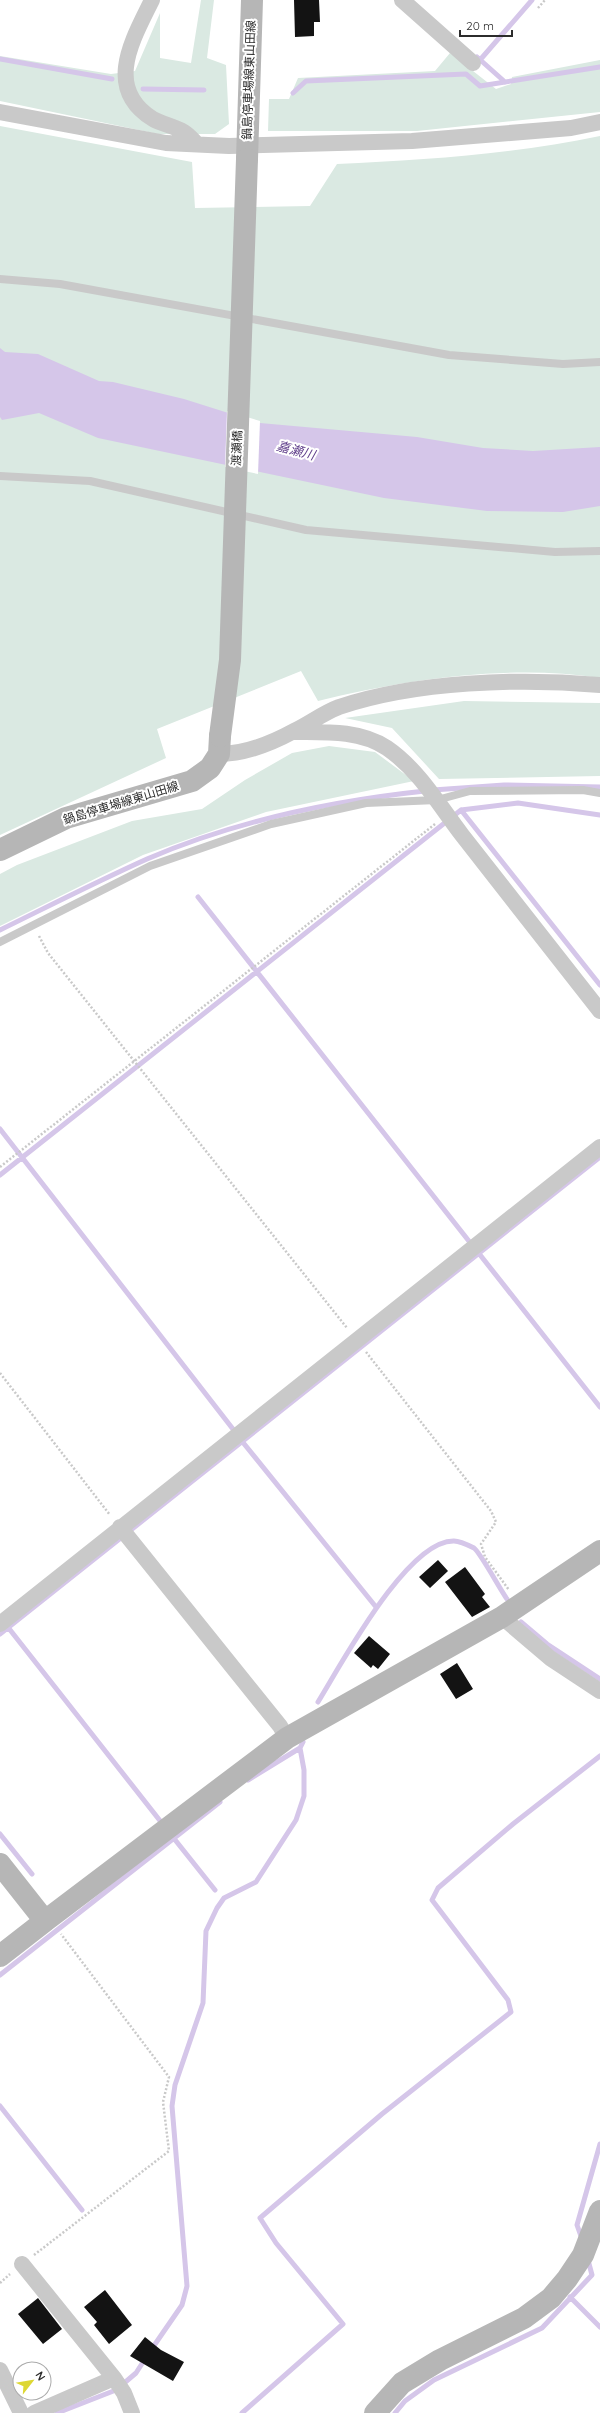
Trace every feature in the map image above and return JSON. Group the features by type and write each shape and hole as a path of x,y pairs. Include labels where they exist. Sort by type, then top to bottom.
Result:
{"street":[{"path":"152,0 125,63 125,82 131,99 152,118 184,132 197,144"},
{"name":"鍋島停車場線東山田線","path":"247,152 252,0"},
{"path":"402,0 473,63"},
{"path":"0,112 166,143 197,144 247,152 412,141 571,128 600,122"},
{"name":"渡瀬橋","path":"220,745 230,660 247,152"},
{"path":"220,745 232,754 293,732 338,708 374,697 415,690 492,682 563,682 600,685"},
{"path":"293,732 337,732 368,739 387,748 420,780 600,1011"},
{"name":"鍋島停車場線東山田線","path":"0,850 66,818 192,781 210,768 220,745"},
{"path":"4,1621 125,1533 238,1436 356,1340 600,1147"},
{"path":"125,1533 280,1726 287,1738"},
{"path":"0,1956 53,1928 287,1738 502,1617 600,1551"},
{"path":"502,1617 550,1658 600,1691"},
{"path":"0,1864 53,1928"},
{"path":"375,2413 402,2383 440,2360 524,2318 550,2298 567,2279 585,2248 600,2211"},
{"path":"22,2264 114,2378 124,2393 132,2413"},
{"path":"0,2370 21,2413"},
{"path":"34,2413 114,2378"}],"lane":[{"path":"0,279 60,284 449,355 563,364 600,362"},
{"path":"0,476 90,481 306,530 555,552 600,551"},
{"path":"0,942 150,866 271,824 366,803 436,800 470,791 583,790 600,793"}],"path":[{"path":"538,8 545,0"},
{"path":"0,1167 134,1060 450,819"},
{"path":"34,925 48,953 143,1070 356,1340"},
{"path":"366,1353 491,1510 496,1522 481,1544 485,1557 520,1605"},
{"path":"0,1373 125,1533"},
{"path":"0,2283 22,2264 169,2151 163,2102 169,2077 53,1928"}],"shaded area":[{"path":"201,0 214,0 207,58 226,65 229,124 215,134 158,134 0,101 0,56 111,74 135,71 160,13 160,58 191,63"},
{"path":"450,53 496,89 511,84 512,77 600,60 600,112 417,131 268,131 269,99 289,99 298,78 435,71"},
{"path":"0,126 192,162 195,208 310,206 337,164 502,152 600,136 600,678 566,674 495,673 423,680 318,701 301,671 157,729 166,758 0,835"},
{"path":"464,701 600,703 600,776 439,779 392,728 345,718"},
{"path":"329,746 375,752 414,781 266,812 143,855 0,926 0,874 17,865 132,821 202,809 245,780 292,753"}],"water":[{"name":"嘉瀬川","path":"0,348 5,352 38,354 99,381 113,382 184,399 260,423 417,437 483,448 533,451 600,447 600,506 563,512 487,511 384,498 98,438 39,413 2,420 0,417"}],"pier":[{"path":"227,411 260,421 258,474 225,467"}],"building":[{"path":"294,0 319,0 320,22 314,22 314,36 295,37"},
{"path":"438,1560 448,1571 430,1588 419,1577"},
{"path":"465,1567 485,1594 482,1597 490,1607 472,1617 445,1582"},
{"path":"369,1636 390,1654 378,1669 373,1665 371,1668 354,1653"},
{"path":"457,1663 473,1689 456,1699 440,1674"},
{"path":"105,2290 132,2325 109,2344 94,2325 97,2322 84,2307"},
{"path":"38,2298 62,2329 43,2344 18,2314"},
{"path":"145,2337 161,2350 184,2362 173,2381 130,2356"}],"waterway":[{"path":"480,60 532,0"},
{"path":"477,57 505,82"},
{"path":"0,59 112,79"},
{"path":"293,93 306,81 466,74 480,86 600,67"},
{"path":"143,89 204,90"},
{"path":"433,790 504,785 600,787"},
{"path":"0,930 147,859 214,834 284,814 354,800 425,791"},
{"path":"461,810 518,803 600,815"},
{"path":"0,1175 461,810 600,985"},
{"path":"198,897 472,1245"},
{"path":"0,1129 236,1433"},
{"path":"0,1634 600,1157"},
{"path":"477,1251 600,1407"},
{"path":"241,1440 376,1607"},
{"path":"318,1702 342,1661 377,1607 396,1582 416,1561 436,1546 454,1541 474,1548 507,1599"},
{"path":"521,1622 547,1644 600,1679"},
{"path":"7,1626 161,1822"},
{"path":"151,2350 182,2305 187,2286 172,2106 175,2085 203,2003 206,1931 217,1908 224,1898 256,1882 296,1820 304,1796 304,1770 300,1748 303,1742"},
{"path":"248,1780 300,1748"},
{"path":"242,2413 343,2324 276,2243 260,2218 382,2114 511,2012 508,2000 432,1900 438,1888 513,1824 600,1756"},
{"path":"0,1975 220,1802"},
{"path":"0,1834 32,1874"},
{"path":"172,1836 215,1890"},
{"path":"0,2106 82,2210"},
{"path":"582,2239 577,2225 600,2144"},
{"path":"395,2413 405,2401 434,2380 542,2328 592,2275 588,2260"},
{"path":"570,2297 600,2327"},
{"path":"57,2413 116,2390 136,2373 145,2359"}]}
